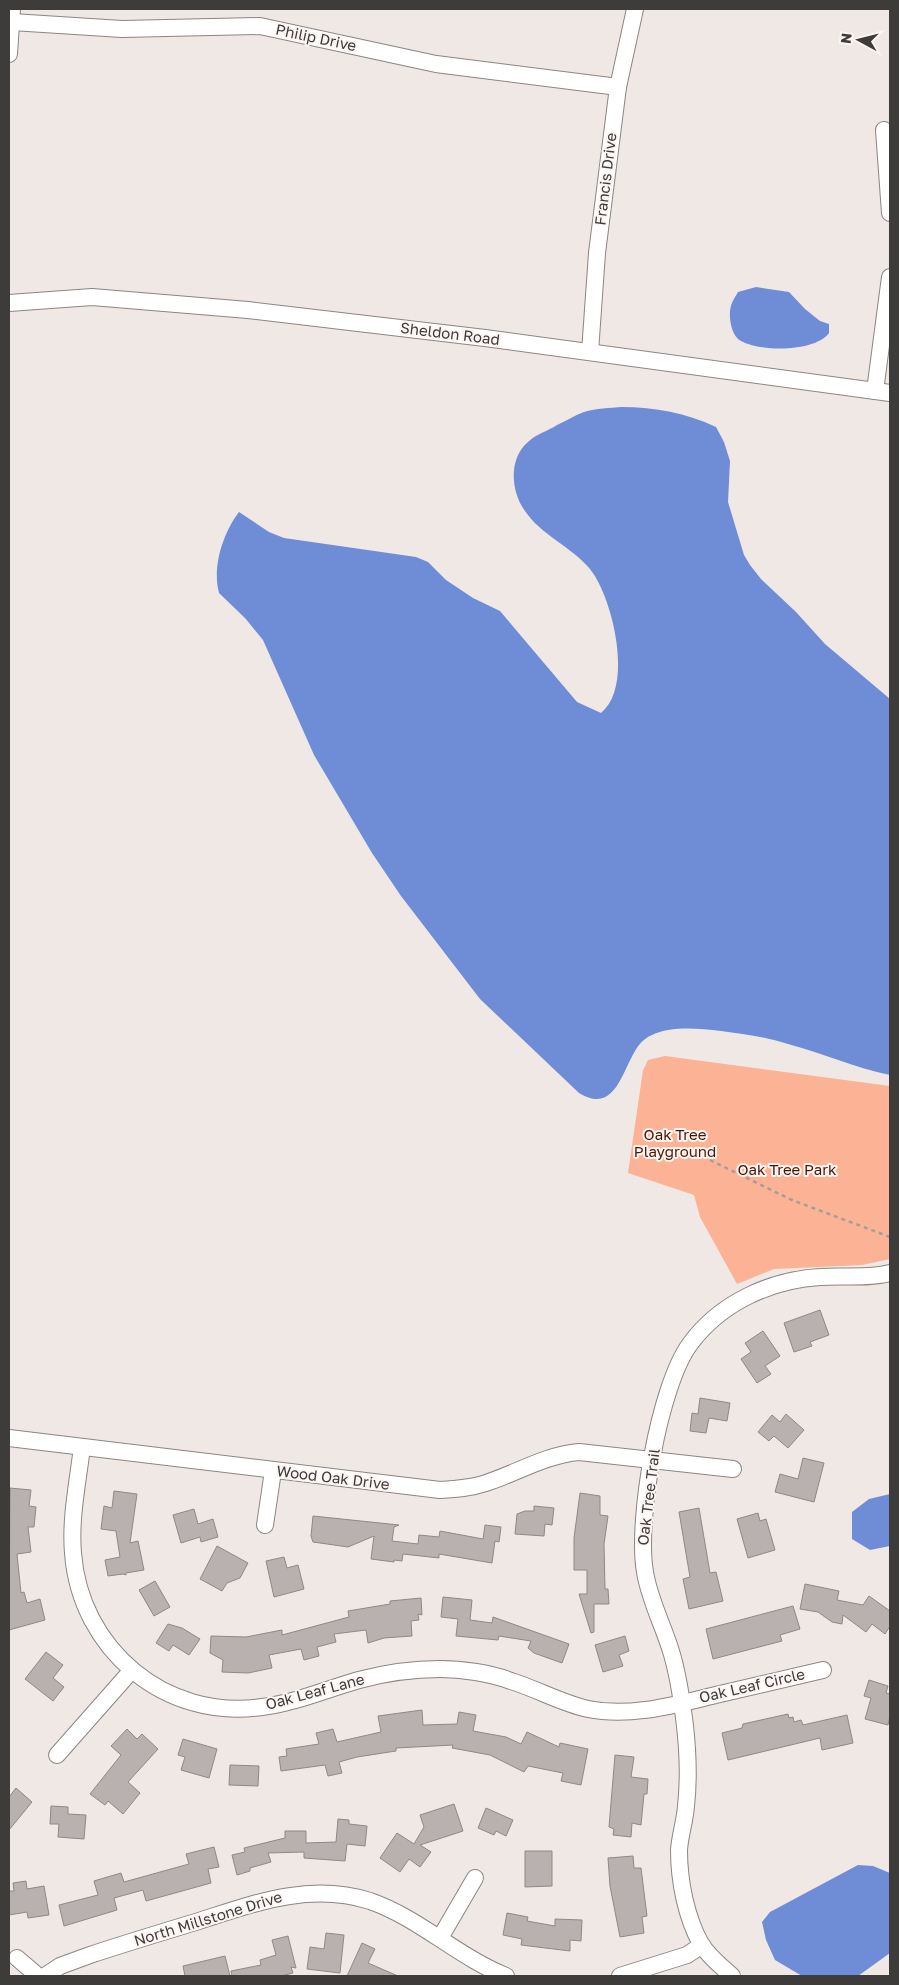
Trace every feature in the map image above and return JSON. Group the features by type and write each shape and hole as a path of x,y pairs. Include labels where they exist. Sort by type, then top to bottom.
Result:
{"street":[{"name":"Francis Drive","path":"590,352 596,252 618,87 635,9"},
{"name":"Philip Drive","path":"12,16 122,29 260,26 436,64 618,87"},
{"path":"9,54 12,16"},
{"path":"884,130 890,212"},
{"path":"883,392 890,277"},
{"name":"Sheldon Road","path":"9,303 92,297 248,310 590,352 883,392"},
{"name":"Oak Tree Trail","path":"732,1976 713,1959 702,1945 694,1928 683,1892 679,1849 686,1807 689,1764 672,1651 653,1599 642,1553 652,1460 662,1410 674,1374 690,1344 717,1316 744,1298 782,1281 821,1276 874,1277 890,1272"},
{"name":"Wood Oak Drive","path":"9,1438 440,1490 464,1489 486,1483 561,1454 579,1452 733,1469"},
{"name":"Oak Leaf Lane","path":"82,1447 73,1526 73,1552 77,1580 86,1608 97,1629 117,1658 145,1681 182,1699 210,1706 239,1709 282,1703 361,1679 412,1669 443,1669 509,1680 553,1698 588,1709 635,1712 681,1703"},
{"path":"265,1525 272,1470"},
{"path":"57,1755 132,1670"},
{"name":"Oak Leaf Circle","path":"681,1703 823,1670"},
{"path":"440,1938 475,1878"},
{"name":"North Millstone Drive","path":"45,1976 60,1966 90,1955 270,1899 292,1894 314,1893 347,1896 370,1901 394,1912 506,1976"},
{"path":"620,1976 687,1955 702,1945"},
{"path":"17,1958 38,1976"}],"path":[{"path":"710,1160 792,1200 890,1237"}],"green space":[{"name":"Oak Tree Park","path":"665,1056 890,1086 890,1259 862,1265 774,1269 737,1284 700,1217 694,1195 628,1173 643,1070 648,1060"}],"water":[{"path":"756,287 789,292 820,321 829,324 829,333 812,344 800,347 761,347 741,341 735,335 731,325 730,310 738,292"},
{"path":"622,407 670,412 716,427 724,442 730,461 728,502 744,555 750,565 761,579 796,612 825,644 890,699 890,1075 771,1039 721,1031 681,1029 656,1033 642,1042 633,1054 617,1086 610,1094 602,1098 592,1098 579,1093 480,999 401,896 372,853 314,755 263,640 245,618 219,593 217,572 220,551 228,530 239,512 269,532 284,538 416,557 428,562 446,580 473,598 500,611 577,702 601,713 611,701 616,684 618,664 612,620 606,600 598,582 583,561 539,527 525,511 517,495 514,476 517,457 528,442 535,437 584,412"},
{"path":"890,1494 890,1546 870,1550 852,1539 852,1512 869,1499"},
{"path":"858,1865 873,1866 890,1873 890,1953 858,1976 802,1976 775,1960 766,1940 762,1922 770,1912"}],"building":[{"path":"820,1310 829,1335 810,1342 812,1346 794,1352 784,1323"},
{"path":"763,1331 780,1356 765,1366 771,1374 757,1383 741,1359 751,1352 745,1343"},
{"path":"700,1398 730,1403 727,1421 709,1418 706,1433 690,1431 692,1413 698,1414"},
{"path":"786,1414 804,1430 788,1448 774,1436 769,1441 758,1432 772,1415 780,1422"},
{"path":"803,1458 824,1463 814,1502 775,1492 780,1474 798,1479"},
{"path":"10,1488 31,1490 29,1506 36,1507 34,1527 28,1527 31,1552 17,1554 21,1593 24,1592 27,1603 40,1599 45,1620 9,1630"},
{"path":"114,1491 137,1494 130,1543 138,1541 144,1570 126,1573 126,1575 108,1576 105,1560 120,1557 116,1531 101,1529 104,1506 112,1508"},
{"path":"580,1493 600,1496 600,1515 608,1516 604,1544 605,1589 608,1589 609,1604 594,1604 594,1632 591,1633 579,1594 587,1594 587,1570 574,1570 574,1538"},
{"path":"534,1506 554,1508 552,1525 545,1524 544,1536 515,1534 517,1514 525,1511 534,1511"},
{"path":"699,1508 710,1573 716,1572 723,1601 689,1609 683,1579 690,1577 679,1512"},
{"path":"194,1509 198,1524 213,1519 218,1537 201,1542 200,1537 181,1543 173,1515"},
{"path":"758,1513 760,1521 766,1519 775,1550 748,1558 737,1519"},
{"path":"313,1516 399,1525 394,1527 392,1541 418,1544 419,1535 439,1537 440,1531 483,1539 485,1525 501,1527 499,1542 495,1541 492,1563 439,1554 439,1558 403,1554 402,1561 394,1560 394,1562 371,1559 374,1536 348,1547 313,1542 311,1536"},
{"path":"217,1546 248,1563 240,1578 227,1583 222,1591 200,1579"},
{"path":"284,1557 287,1568 298,1565 304,1589 274,1597 266,1561"},
{"path":"155,1581 170,1607 154,1616 139,1590"},
{"path":"805,1584 839,1591 837,1600 863,1605 869,1596 890,1611 890,1626 885,1634 872,1624 866,1632 843,1615 842,1624 832,1622 818,1612 800,1609"},
{"path":"443,1597 472,1600 470,1620 492,1623 493,1617 569,1644 562,1663 534,1653 528,1648 531,1641 499,1636 498,1640 456,1636 458,1619 441,1617"},
{"path":"421,1598 422,1615 418,1614 419,1620 411,1621 412,1636 384,1638 368,1643 366,1630 334,1634 336,1642 317,1647 319,1656 304,1660 301,1649 269,1655 272,1668 248,1673 222,1672 223,1660 210,1653 211,1636 246,1637 282,1630 282,1635 349,1617 348,1611 390,1604 390,1601"},
{"path":"793,1606 800,1629 780,1635 782,1641 713,1659 706,1629"},
{"path":"168,1624 182,1628 200,1639 189,1655 173,1645 169,1651 156,1643"},
{"path":"625,1636 629,1651 619,1655 623,1666 603,1672 595,1645"},
{"path":"46,1652 63,1665 53,1678 64,1687 53,1701 25,1679"},
{"path":"869,1680 888,1686 886,1693 890,1694 890,1716 888,1725 865,1719 871,1698 864,1696"},
{"path":"422,1710 423,1725 457,1724 459,1712 476,1715 473,1731 506,1737 521,1744 527,1732 559,1747 560,1743 588,1749 581,1785 561,1781 563,1773 528,1766 524,1772 490,1755 452,1748 453,1745 396,1748 396,1751 357,1757 339,1762 342,1773 328,1776 325,1765 281,1771 279,1757 287,1756 286,1749 319,1744 316,1733 333,1729 337,1742 381,1732 378,1716"},
{"path":"788,1714 789,1718 793,1717 794,1722 801,1720 803,1725 847,1715 853,1743 822,1750 820,1738 728,1760 722,1733 742,1728 743,1724"},
{"path":"127,1729 137,1739 142,1734 158,1749 128,1782 140,1793 123,1814 108,1801 105,1805 90,1794 121,1755 111,1746"},
{"path":"183,1739 217,1749 209,1778 181,1770 185,1757 178,1755"},
{"path":"615,1755 634,1757 631,1777 648,1779 647,1794 644,1794 641,1825 632,1823 631,1837 613,1835 614,1829 609,1827"},
{"path":"230,1765 259,1766 258,1786 229,1785"},
{"path":"16,1788 32,1802 9,1830 9,1797"},
{"path":"454,1804 463,1831 420,1845 431,1852 420,1867 409,1859 400,1872 380,1858 397,1833 414,1844 424,1827 420,1815"},
{"path":"51,1806 68,1807 68,1814 86,1815 84,1839 58,1837 59,1824 50,1824"},
{"path":"486,1808 513,1820 506,1836 496,1831 494,1835 478,1828"},
{"path":"338,1819 349,1820 349,1824 367,1826 365,1846 347,1844 345,1861 304,1858 304,1852 268,1853 271,1862 250,1868 250,1871 237,1875 232,1855 245,1852 244,1848 285,1838 285,1831 306,1831 306,1843 336,1842"},
{"path":"214,1847 219,1867 208,1869 211,1883 146,1901 143,1890 114,1898 117,1910 64,1926 59,1905 98,1895 94,1881 121,1873 124,1882 189,1864 186,1854"},
{"path":"525,1851 552,1851 552,1886 525,1887"},
{"path":"633,1856 634,1868 641,1868 647,1916 642,1917 644,1933 620,1937 610,1886 608,1858"},
{"path":"26,1881 27,1889 44,1886 49,1915 28,1918 27,1912 9,1915 9,1891 14,1891 13,1883"},
{"path":"507,1913 528,1917 527,1921 555,1926 555,1919 582,1920 581,1941 570,1940 570,1951 521,1945 522,1939 503,1935"},
{"path":"326,1933 344,1935 340,1973 307,1969 310,1947 324,1949"},
{"path":"288,1936 296,1968 291,1967 293,1973 281,1976 232,1976 231,1971 261,1965 260,1960 276,1955 272,1940"},
{"path":"362,1943 375,1949 368,1963 398,1976 347,1976"},
{"path":"225,1956 230,1976 185,1976 183,1966"}],"park label":[{"name":"Oak Tree Playground","path":"675,1144"}]}
